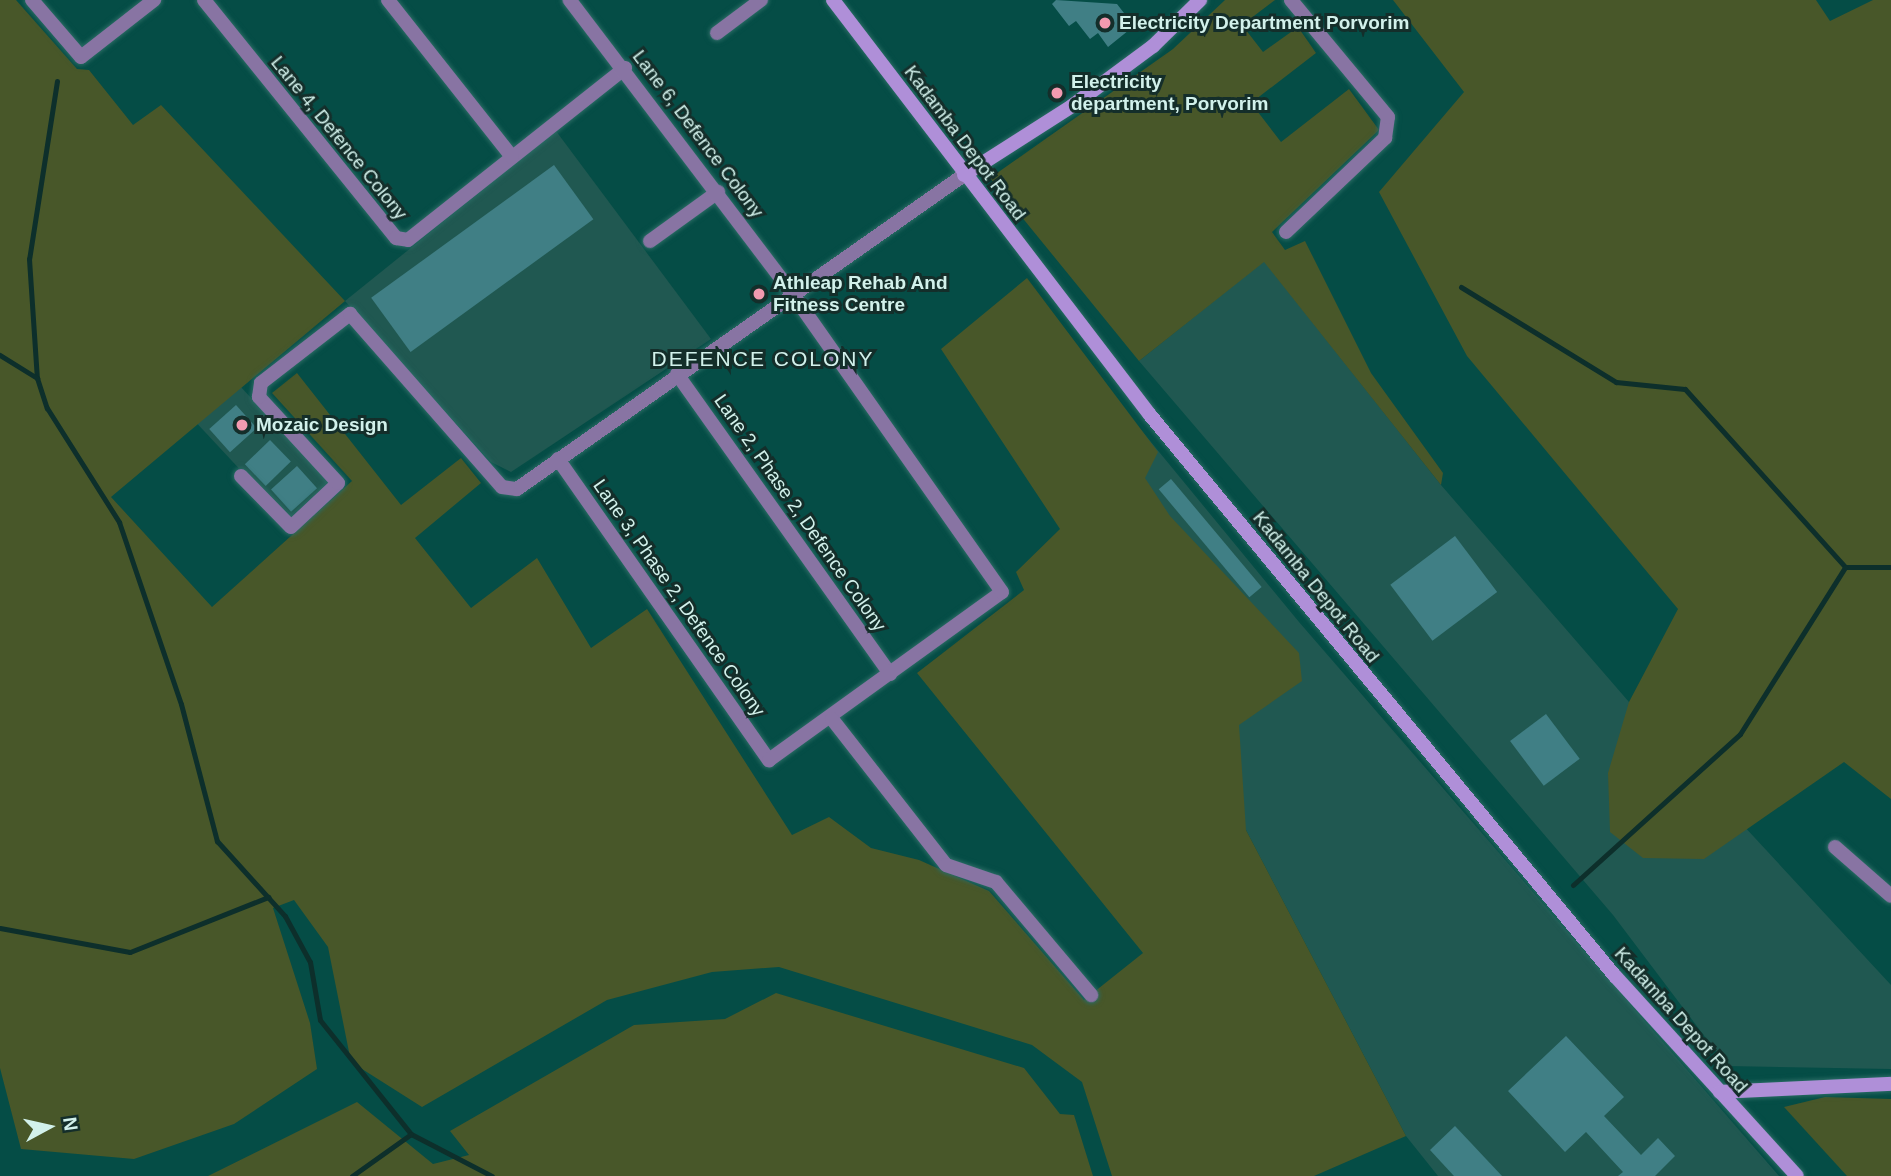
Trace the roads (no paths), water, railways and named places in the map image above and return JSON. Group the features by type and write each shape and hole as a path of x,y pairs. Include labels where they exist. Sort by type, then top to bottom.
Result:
{"street":[{"path":"32,0 81,57 153,0"},
{"name":"Lane 4, Defence Colony","path":"204,0 396,238 408,240 625,68"},
{"path":"388,0 512,157"},
{"name":"Lane 6, Defence Colony","path":"570,0 625,68 793,293 1002,592 890,674"},
{"path":"717,33 761,0"},
{"name":"Kadamba Depot Road","path":"832,0 964,175 1342,648 1720,1092 1797,1176"},
{"path":"241,476 291,527 338,483 259,397 261,383 350,314 502,487 517,489 793,293 1102,83 1200,0"},
{"path":"1286,232 1385,138 1388,117 1291,0"},
{"path":"650,241 718,192"},
{"name":"Lane 2, Phase 2, Defence Colony","path":"677,374 890,674"},
{"name":"Lane 3, Phase 2, Defence Colony","path":"558,459 769,760 832,719"},
{"path":"890,674 832,719 946,864 996,882 1091,995"},
{"path":"1835,847 1891,896"},
{"path":"1720,1092 1891,1084"}],"waterway":[{"path":"57,81 29,259 37,378 47,408 119,522 181,704 217,841 285,916 310,962 320,1020 411,1134 492,1176"},
{"path":"1461,287 1616,382 1685,389 1845,567 1891,567"},
{"path":"0,355 37,378"},
{"path":"1573,885 1740,734 1845,567"},
{"path":"0,928 130,952 268,897"},
{"path":"352,1176 411,1134"}],"place":[{"name":"Electricity Department Porvorim","path":"1105,23"},
{"name":"Electricity department, Porvorim","path":"1057,93"},
{"name":"Athleap Rehab And Fitness Centre","path":"759,294"},
{"name":"Mozaic Design","path":"242,425"}],"district":[{"name":"DEFENCE COLONY","path":"763,359"}]}
